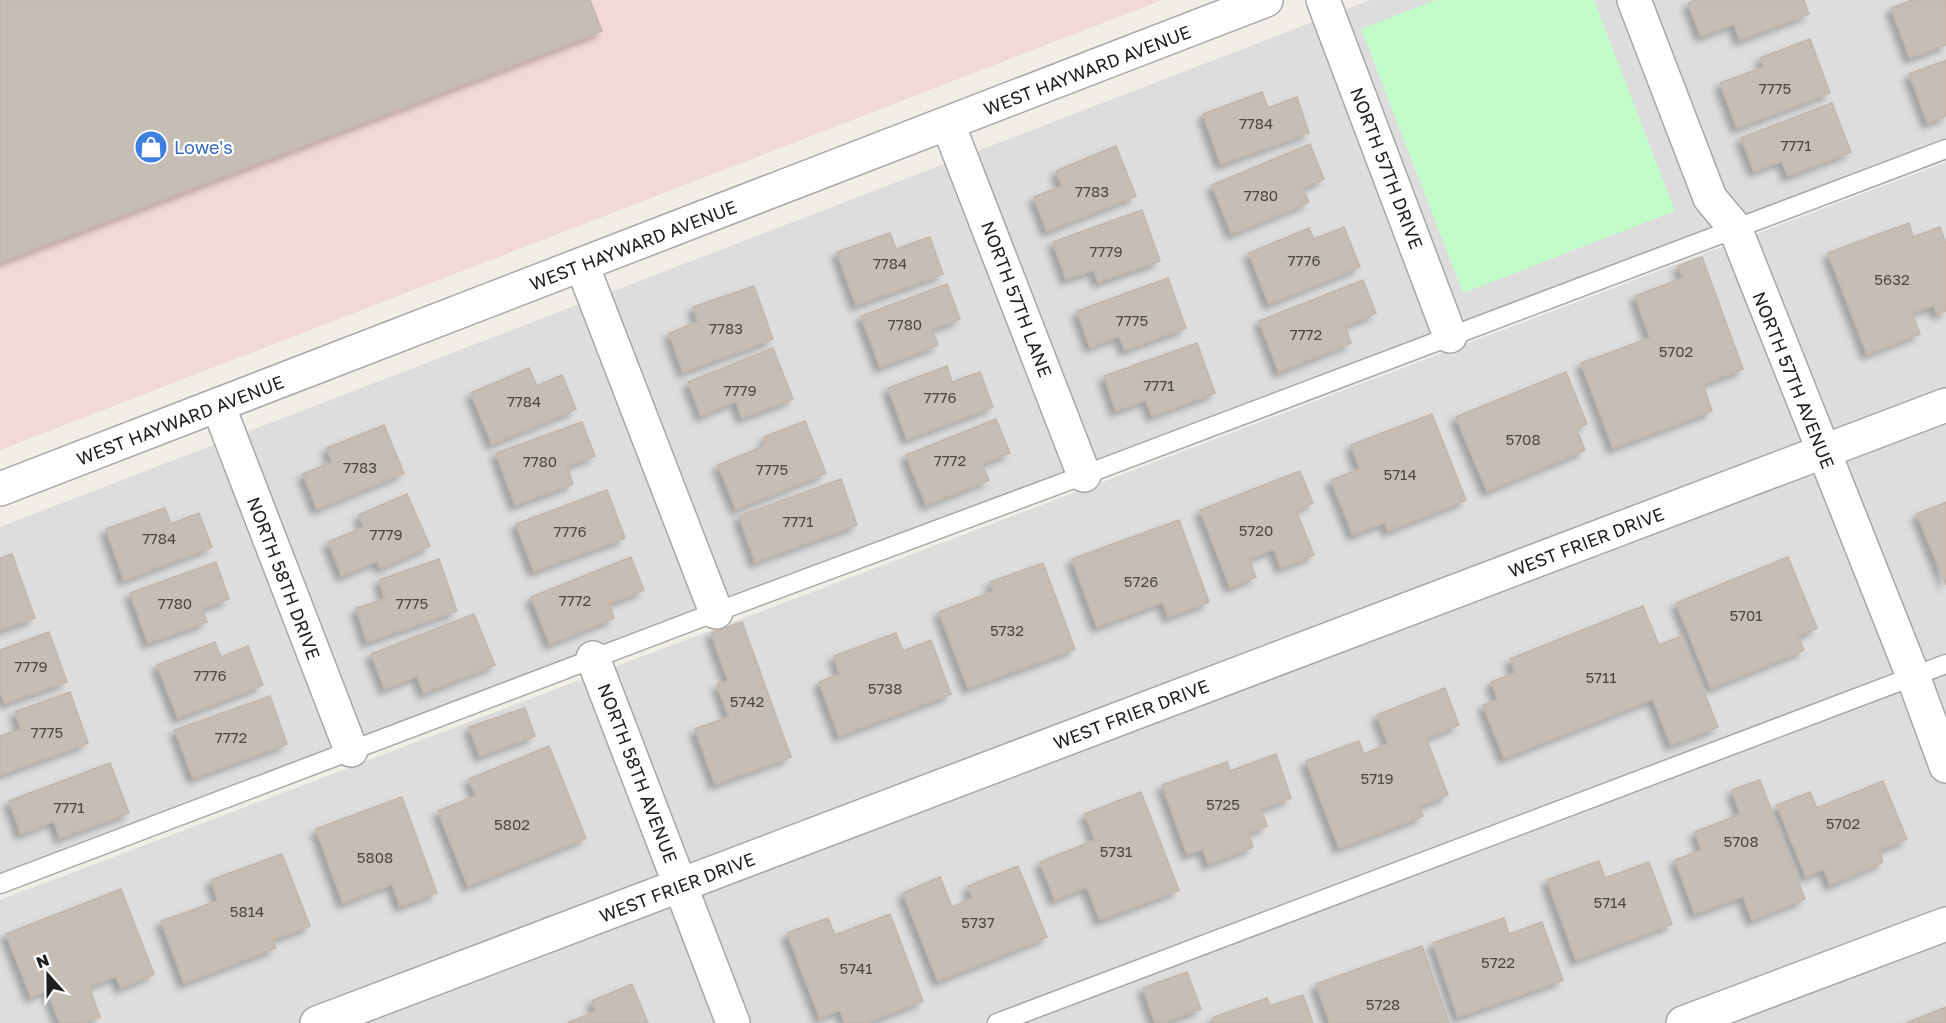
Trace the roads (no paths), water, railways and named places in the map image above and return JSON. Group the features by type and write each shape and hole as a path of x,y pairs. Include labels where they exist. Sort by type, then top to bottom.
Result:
{"street":[{"name":"WEST HAYWARD AVENUE","path":"0,489 1266,0"},
{"name":"NORTH 57TH DRIVE","path":"1323,0 1450,336"},
{"name":"NORTH 57TH AVENUE","path":"1634,0 1710,198 1735,228 1913,676 1946,766"},
{"name":"NORTH 57TH LANE","path":"948,124 1084,475"},
{"path":"582,265 716,612"},
{"name":"NORTH 58TH DRIVE","path":"218,405 351,750"},
{"name":"WEST FRIER DRIVE","path":"317,1023 1946,405"},
{"name":"NORTH 58TH AVENUE","path":"593,658 733,1023"},
{"path":"1683,1023 1946,924"}],"lane":[{"path":"0,884 593,658 1946,149"},
{"path":"997,1023 1946,664"}],"place":[{"name":"Lowe's","path":"151,147"}]}
